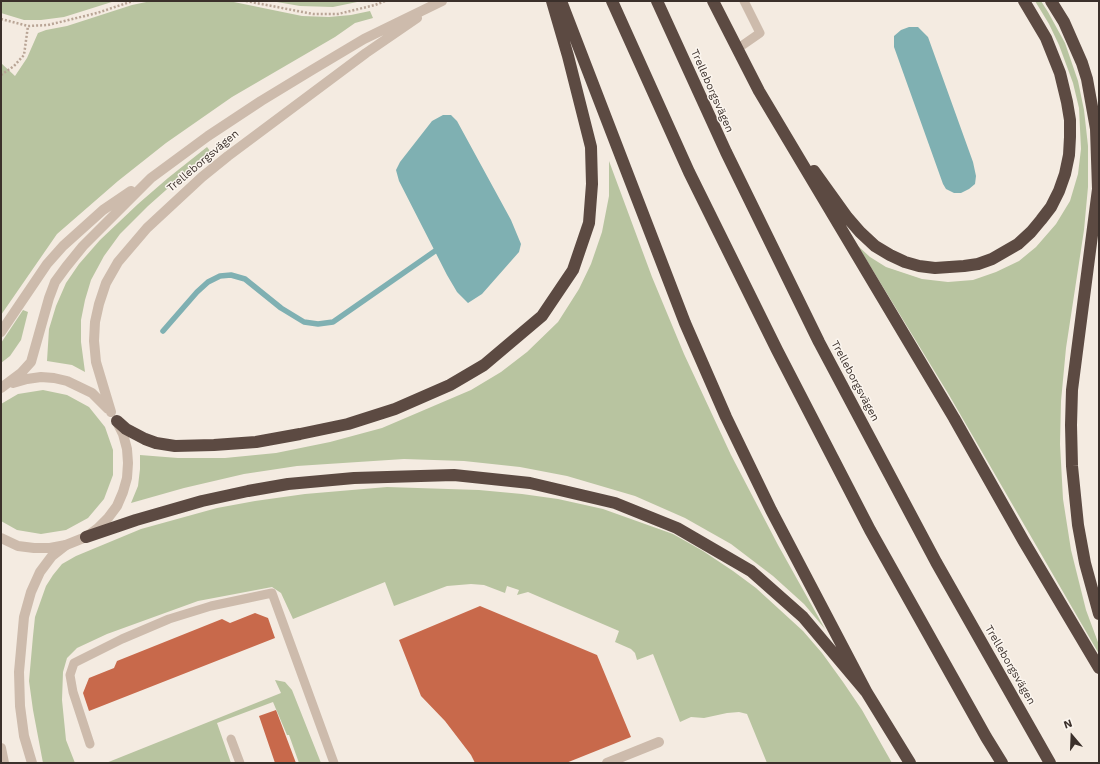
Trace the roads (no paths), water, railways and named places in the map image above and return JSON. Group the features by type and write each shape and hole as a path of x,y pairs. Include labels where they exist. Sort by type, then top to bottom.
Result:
{"highway":[{"path":"114,416 126,429 145,440 175,446 256,442 348,424 395,409 450,385 484,365 542,316 574,270 589,223 592,184 591,147 568,56 552,1"},
{"path":"561,1 685,323 726,417 771,510 867,693 910,763"},
{"path":"612,1 689,172 777,350 870,530 1002,763"},
{"name":"Trelleborgsvägen","path":"657,1 726,152 820,342 936,562 1050,763"},
{"path":"713,1 759,92 954,418 1023,540 1099,668"},
{"path":"759,92 847,217 875,246 905,262 920,266 935,268 978,264 1005,252 1018,244 1042,220 1059,191 1065,174 1069,155 1070,120 1060,73 1046,38 1024,1"},
{"path":"1051,1 1064,22 1082,63 1090,91 1096,129 1098,189 1072,390 1071,432 1072,466 1078,524 1085,563 1099,614"},
{"path":"86,537 136,520 202,501 288,484 354,478 454,475 530,483 615,503 677,528 751,571 803,618 867,693"}],"street":[{"name":"Trelleborgsvägen","path":"1,388 21,373 30,362 48,298 55,282 83,246 151,178 208,136 261,101 364,39 442,1"},
{"name":"Trelleborgsvägen","path":"66,545 86,537 108,518 123,492 127,478 128,456 123,434 114,416 96,362 94,341 95,322 99,304 106,283 118,262 147,228 202,177 366,53 442,1"},
{"path":"1,332 40,274 63,246 103,210 151,178"},
{"path":"1,388 27,379 41,377 68,381 92,393 114,416"},
{"path":"1,538 18,546 34,548 50,548 66,545"},
{"path":"32,763 24,736 20,706 19,672 24,617 31,592 40,572 52,556 66,545"},
{"path":"607,763 659,742"},
{"path":"1,748 4,763"}],"lane":[{"path":"737,49 760,34 744,1"},
{"path":"90,744 72,692 70,675 74,663 169,619 211,606 272,593 334,763"},
{"path":"231,739 240,763"}],"water":[{"path":"909,27 918,27 928,37 973,162 976,176 975,184 961,193 954,193 946,189 943,184 894,47 894,36 901,30"},
{"path":"443,115 451,115 457,121 511,220 521,244 519,252 482,294 468,303 457,292 447,275 399,181 396,170 400,162 432,121"}],"waterway":[{"path":"163,331 197,292 208,282 220,276 231,275 245,279 281,308 304,322 318,324 333,322 435,251"}]}
